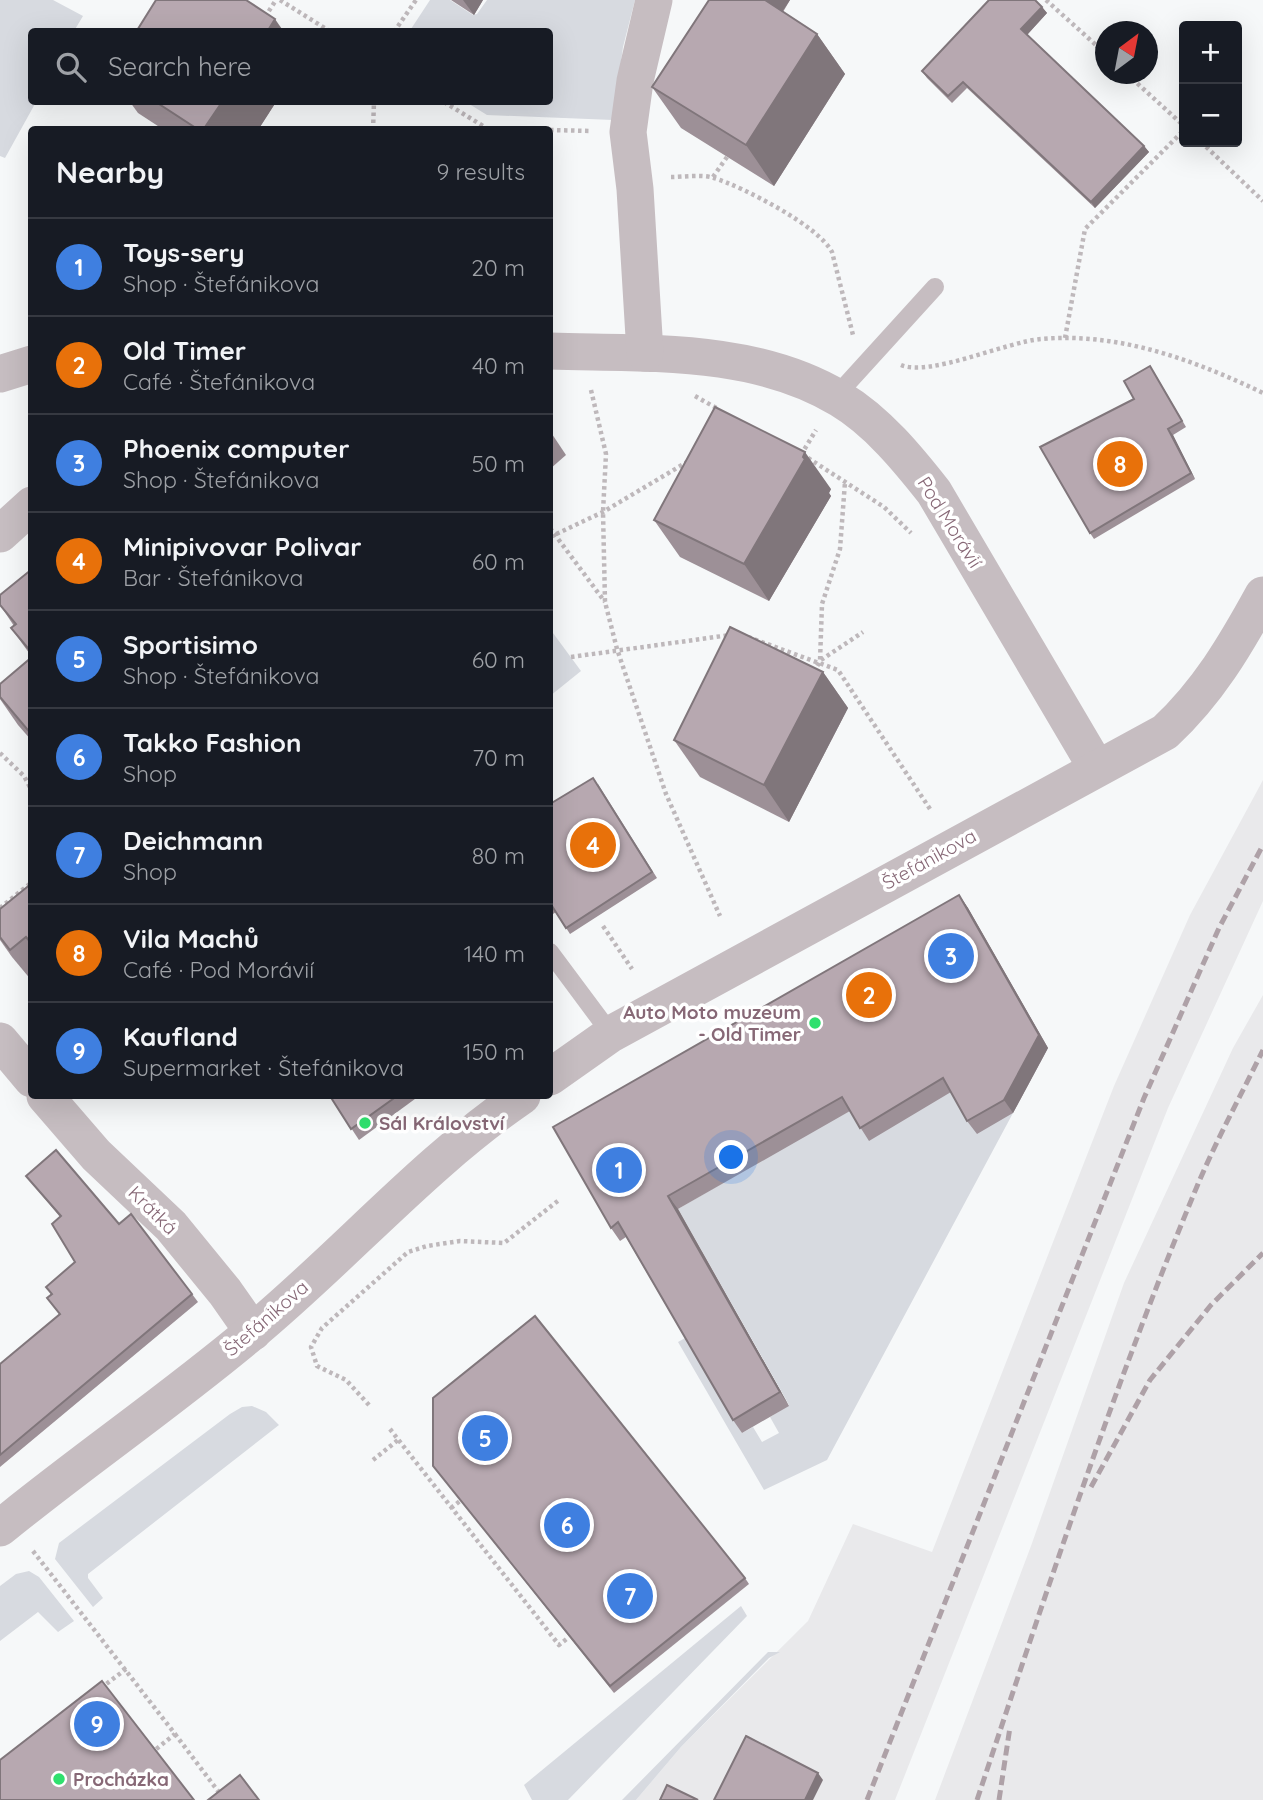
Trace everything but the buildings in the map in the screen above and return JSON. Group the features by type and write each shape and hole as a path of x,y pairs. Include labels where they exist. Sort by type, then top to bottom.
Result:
{"street":[{"path":"645,353 647,183 628,132 635,81 654,0"},
{"name":"Pod Morávií","path":"553,351 685,355 752,364 794,377 835,397 905,456 934,492 1096,767"},
{"path":"0,374 28,365"},
{"path":"0,534 28,509"},
{"name":"Štefánikova","path":"553,1075 611,1034 1096,767 1165,732 1195,704 1229,658 1263,595"},
{"path":"0,1041 28,1074"},
{"name":"Krátká","path":"49,1099 96,1155 171,1226 225,1292 253,1332"},
{"name":"Štefánikova","path":"0,1528 253,1332 421,1177 518,1099"}],"lane":[{"path":"835,397 935,287"},
{"path":"553,956 611,1034"}],"path":[{"path":"259,26 278,0 324,28"},
{"path":"397,28 416,0"},
{"path":"1046,0 1095,45"},
{"path":"1138,84 1179,123"},
{"path":"373,126 374,105"},
{"path":"449,105 483,126"},
{"path":"553,130 628,132"},
{"path":"1065,338 1085,229 1179,133"},
{"path":"1206,147 1263,201"},
{"path":"713,177 727,157"},
{"path":"647,183 713,177 785,213 826,241 832,253 854,340 875,355 909,369 1038,339 1065,338 1154,349 1213,369 1263,393"},
{"path":"589,382 606,454 603,512 605,602 617,649 666,794 720,916"},
{"path":"688,393 724,412"},
{"path":"792,449 884,507 916,539"},
{"path":"792,463 802,454"},
{"path":"553,536 603,512 693,459"},
{"path":"820,661 822,604 840,549 845,481"},
{"path":"553,537 605,602"},
{"path":"808,682 820,661 863,632"},
{"path":"571,657 739,634 820,661 838,670 930,809"},
{"path":"0,753 24,776 28,784"},
{"path":"24,776 28,773"},
{"path":"0,908 28,885"},
{"path":"603,926 632,969"},
{"path":"369,1405 346,1380 317,1366 311,1347 322,1328 408,1252 426,1246 460,1241 504,1243 559,1200"},
{"path":"390,1429 559,1645 569,1637"},
{"path":"373,1460 398,1440"},
{"path":"451,1508 460,1501"},
{"path":"33,1552 223,1797"},
{"path":"515,1590 525,1582"},
{"path":"94,1693 126,1669"},
{"path":"155,1750 176,1734"}],"shaded area":[{"path":"0,0 53,0 83,16 76,28 28,28 28,105 34,105 5,158 0,156"},
{"path":"430,0 450,0 473,15 477,14 487,0 635,0 623,47 613,120 487,115 471,105 553,105 553,28 412,28"},
{"path":"553,633 581,671 553,694"},
{"path":"1263,780 1263,901 1168,1108 895,1800 636,1800 681,1747 808,1621 853,1524 932,1552 1114,1086 1190,915"},
{"path":"1263,995 1263,1800 935,1800 1031,1546 1124,1283 1233,1048"},
{"path":"931,1070 1013,1113 827,1460 764,1490 678,1342 687,1337 742,1433 753,1427 762,1442 779,1433 770,1417 789,1405 678,1209 822,1125"},
{"path":"252,1406 266,1412 279,1425 88,1574 88,1578 103,1598 93,1607 55,1559 59,1543 230,1414 242,1407"},
{"path":"29,1571 39,1577 74,1621 58,1632 38,1612 0,1641 0,1586 16,1574"},
{"path":"741,1606 747,1616 568,1800 532,1800 524,1785"},
{"path":"768,1652 780,1652 769,1658 681,1747 636,1800 622,1800"}],"railway":[{"path":"867,1800 1144,1098 1219,928 1263,845"},
{"path":"977,1800 1082,1490 1138,1336 1205,1167 1263,1050"},
{"path":"1091,1487 1150,1380 1211,1305 1263,1253"},
{"path":"999,1800 1010,1727"}],"place":[{"name":"Vila Machů","path":"1120,464"},
{"name":"Minipivovar Polivar","path":"593,845"},
{"name":"Phoenix computer","path":"951,956"},
{"name":"Old Timer","path":"869,995"},
{"name":"Auto Moto muzeum - Old Timer","path":"815,1023"},
{"name":"Sál Království","path":"365,1123"},
{"name":"Toys-sery","path":"619,1170"},
{"name":"Sportisimo","path":"485,1438"},
{"name":"Takko Fashion","path":"567,1525"},
{"name":"Deichmann","path":"630,1596"},
{"name":"Kaufland","path":"97,1724"},
{"name":"Procházka","path":"59,1779"}]}
